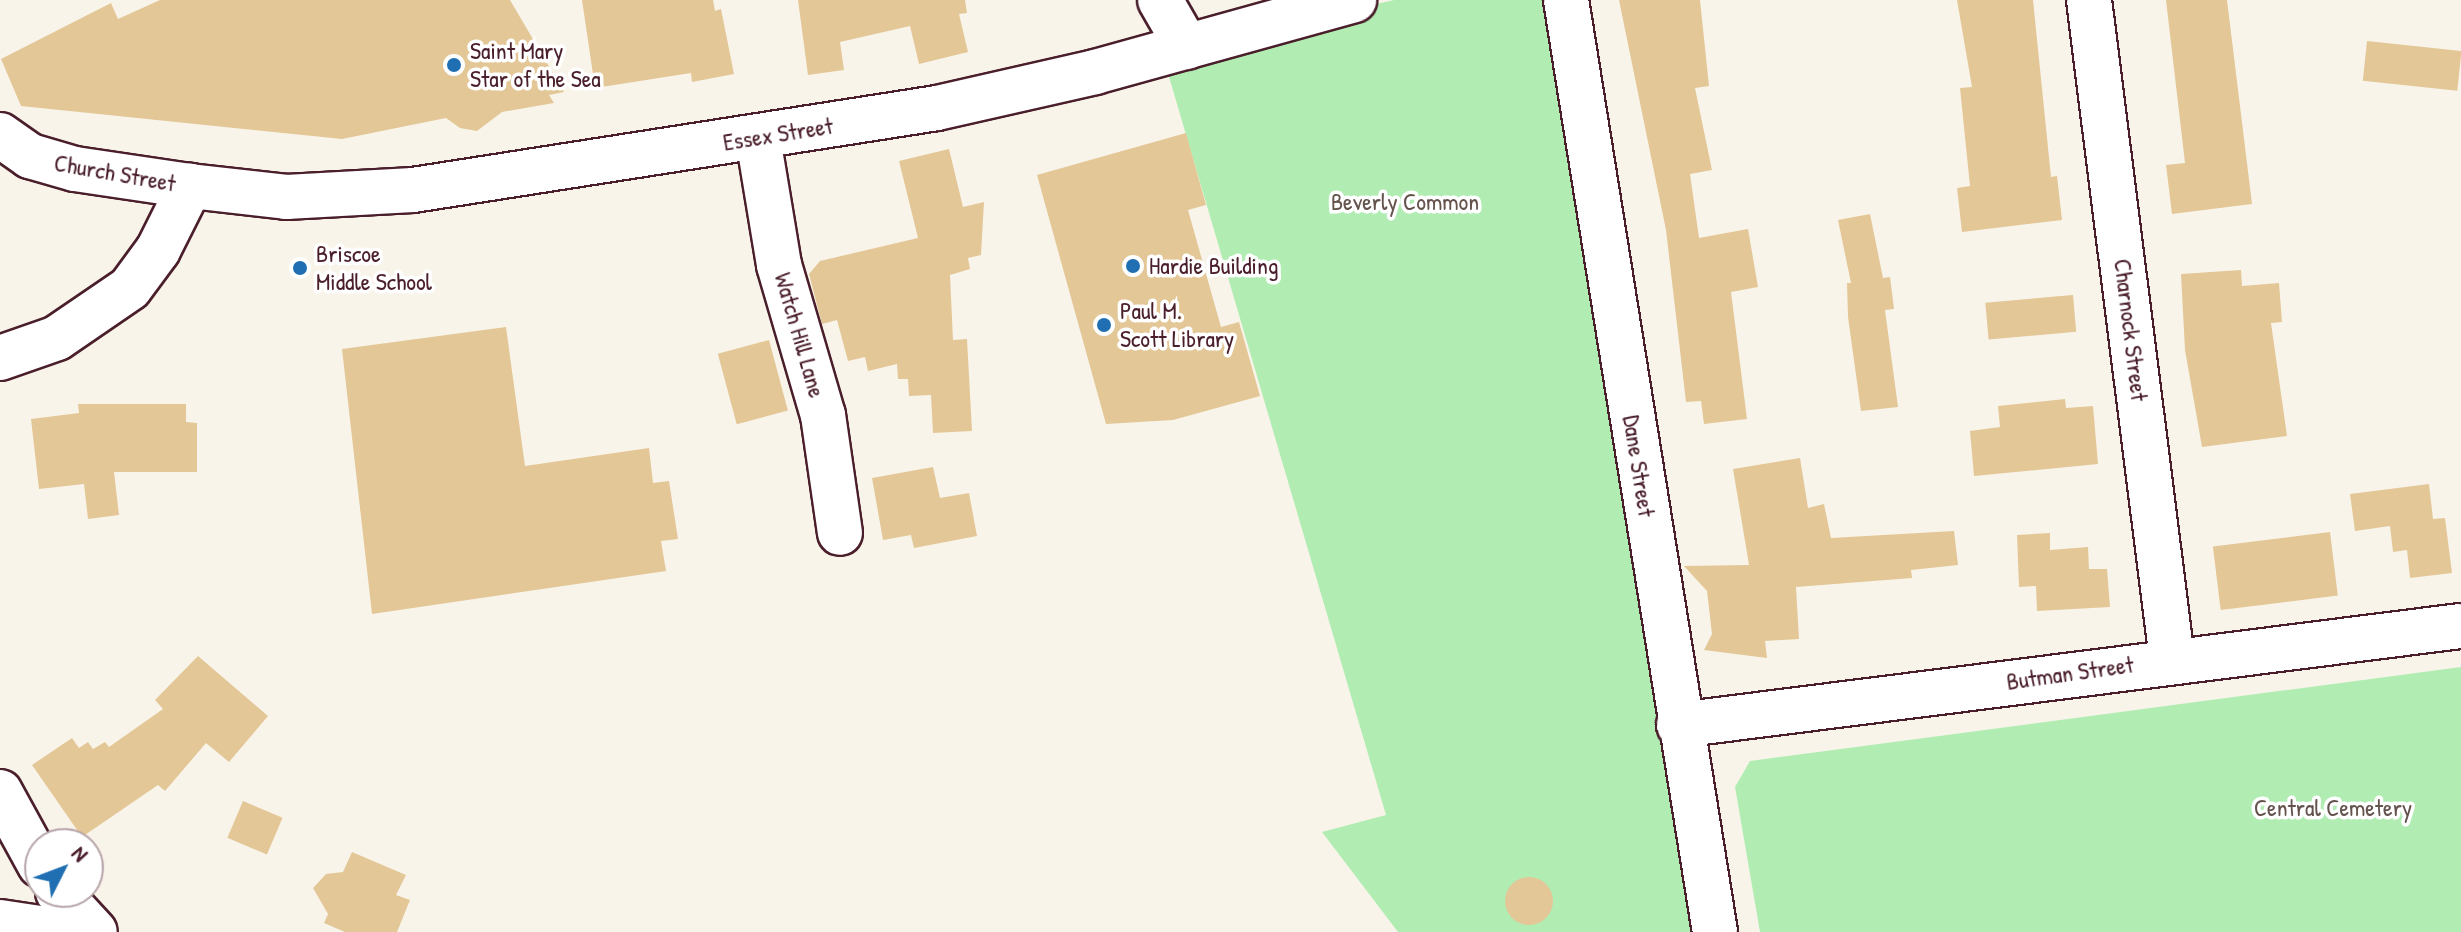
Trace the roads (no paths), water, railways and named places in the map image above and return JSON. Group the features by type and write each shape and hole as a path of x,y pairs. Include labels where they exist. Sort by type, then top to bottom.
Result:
{"street":[{"path":"1160,0 1187,47"},
{"name":"Essex Street","path":"190,186 286,197 361,195 758,138 1005,94 1354,0"},
{"name":"Dane Street","path":"1566,0 1679,725 1715,932"},
{"name":"Charnock Street","path":"2089,0 2172,659"},
{"name":"Church Street","path":"0,135 30,156 75,169 190,186"},
{"name":"Watch Hill Lane","path":"758,138 776,252 823,415 840,533"},
{"path":"0,358 57,338 130,288 158,250 190,186"},
{"name":"Butman Street","path":"1679,725 2172,659 2461,626"},
{"path":"0,792 24,836"},
{"path":"73,908 95,932"},
{"path":"0,922 66,932"}],"place":[{"name":"Saint Mary Star of the Sea","path":"454,65"},
{"name":"Hardie Building","path":"1133,266"},
{"name":"Briscoe Middle School","path":"300,268"},
{"name":"Paul M. Scott Library","path":"1104,325"}],"park label":[{"name":"Beverly Common","path":"1405,202"},
{"name":"Central Cemetery","path":"2333,808"}]}
